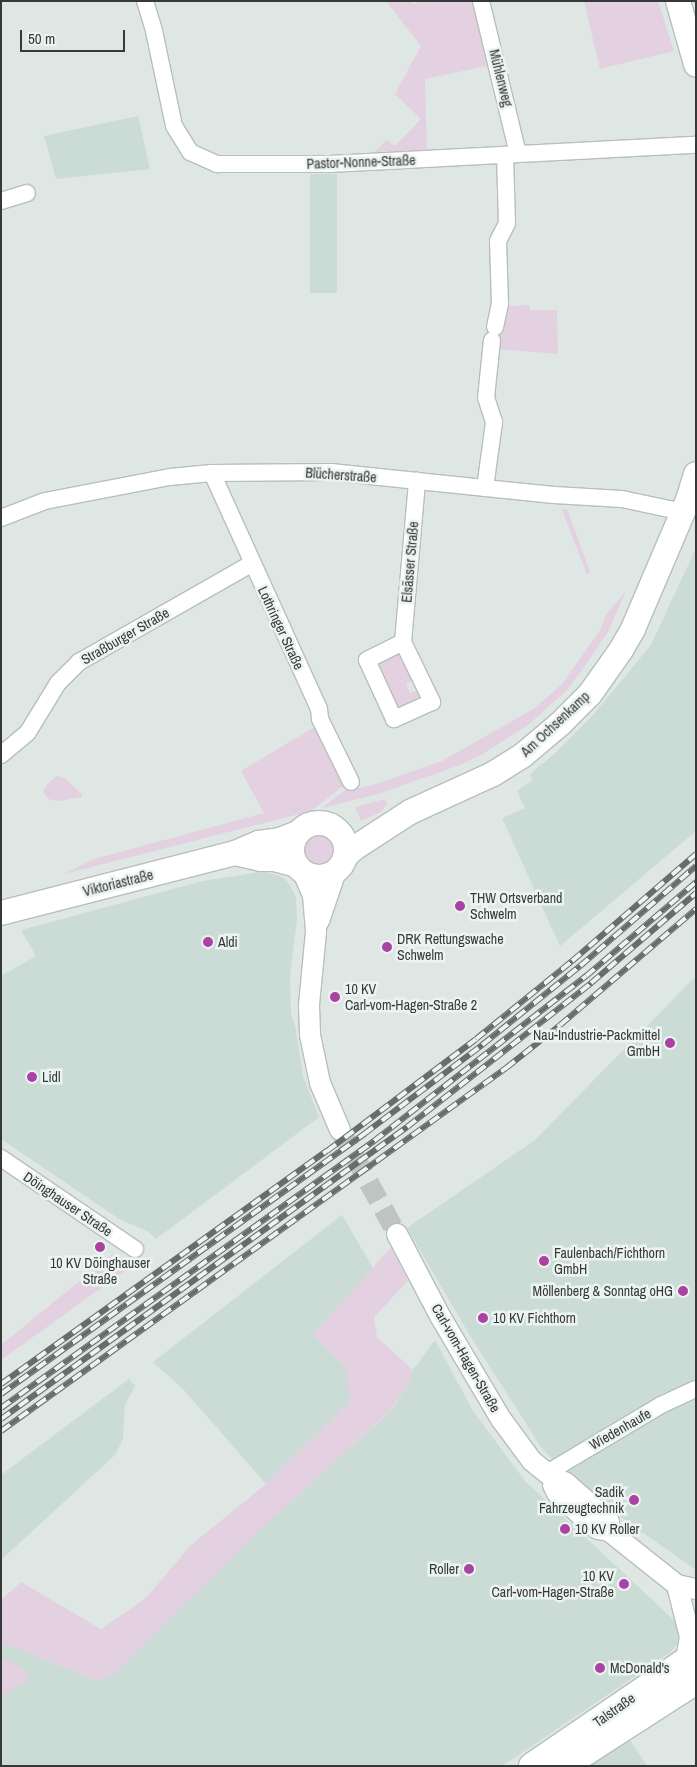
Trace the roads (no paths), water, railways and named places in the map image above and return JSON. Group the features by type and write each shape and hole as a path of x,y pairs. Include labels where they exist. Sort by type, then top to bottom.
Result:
{"main road":[{"path":"678,1 696,64"},
{"name":"Am Ochsenkamp","path":"341,864 364,842 410,812 493,774 522,756 560,724 590,694 618,656 634,629 689,504 696,474"},
{"name":"Am Ochsenkamp","path":"337,830 351,829 381,818 410,812"},
{"path":"316,823 324,823 337,830 345,843 341,864 319,877 299,869 291,849 297,834 309,824 316,823"},
{"name":"Viktoriastraße","path":"1,913 234,853 253,844 280,840 297,834"},
{"name":"Viktoriastraße","path":"234,853 261,859 274,858 299,869"},
{"name":"Talstraße","path":"532,1766 692,1665"},
{"name":"Talstraße","path":"564,1766 692,1665"}],"street":[{"name":"Pastor-Nonne-Straße","path":"145,1 154,31 174,126 190,152 217,164 330,164 696,145"},
{"name":"Mühlenweg","path":"481,1 517,142 512,155"},
{"path":"485,488 494,422 486,398 493,333 500,304 498,241 507,223 512,155"},
{"path":"1,201 27,193"},
{"name":"Blücherstraße","path":"1,518 45,501 170,477 212,473 331,472 485,488 689,504"},
{"name":"Lothringer Straße","path":"212,473 251,564 318,709 320,719 351,782"},
{"name":"Elsässer Straße","path":"403,642 417,481"},
{"name":"Straßburger Straße","path":"1,755 28,732 58,683 79,662 251,564"},
{"path":"403,642 432,702 394,719 367,660 403,642"},
{"path":"316,932 341,864"},
{"path":"299,869 313,896 316,932 309,1005 310,1035 320,1082 340,1130"},
{"name":"Döinghauser Straße","path":"1,1158 135,1249"},
{"name":"Carl-vom-Hagen-Straße","path":"398,1234 440,1316 501,1419 532,1461 547,1473 566,1483 606,1518 609,1522 609,1531 688,1596"},
{"name":"Wiedenhaufe","path":"547,1473 661,1405 696,1389"},
{"path":"688,1596 692,1665"}],"tunnel":[{"path":"340,1130 397,1234"}],"railway":[{"path":"1,1384 327,1151 476,1039 572,961 696,854"},
{"path":"1,1394 364,1134 482,1045 580,966 696,866"},
{"path":"1,1408 374,1141 586,976 696,882"},
{"path":"1,1419 407,1127 591,983 696,893"},
{"path":"1,1431 506,1068 560,1025 696,909"}],"place":[{"name":"THW Ortsverband Schwelm","path":"460,906"},
{"name":"Aldi","path":"208,942"},
{"name":"DRK Rettungswache Schwelm","path":"387,947"},
{"name":"10 KV Carl-vom-Hagen-Straße 2","path":"335,997"},
{"name":"Nau-Industrie-Packmittel GmbH","path":"670,1043"},
{"name":"Lidl","path":"32,1077"},
{"name":"10 KV Döinghauser Straße","path":"100,1247"},
{"name":"Faulenbach/Fichthorn GmbH","path":"544,1261"},
{"name":"Möllenberg & Sonntag oHG","path":"683,1291"},
{"name":"10 KV Fichthorn","path":"483,1318"},
{"name":"Sadik Fahrzeugtechnik","path":"634,1500"},
{"name":"10 KV Roller","path":"565,1529"},
{"name":"Roller","path":"469,1569"},
{"name":"10 KV Carl-vom-Hagen-Straße","path":"624,1584"},
{"name":"McDonald's","path":"600,1668"}]}
